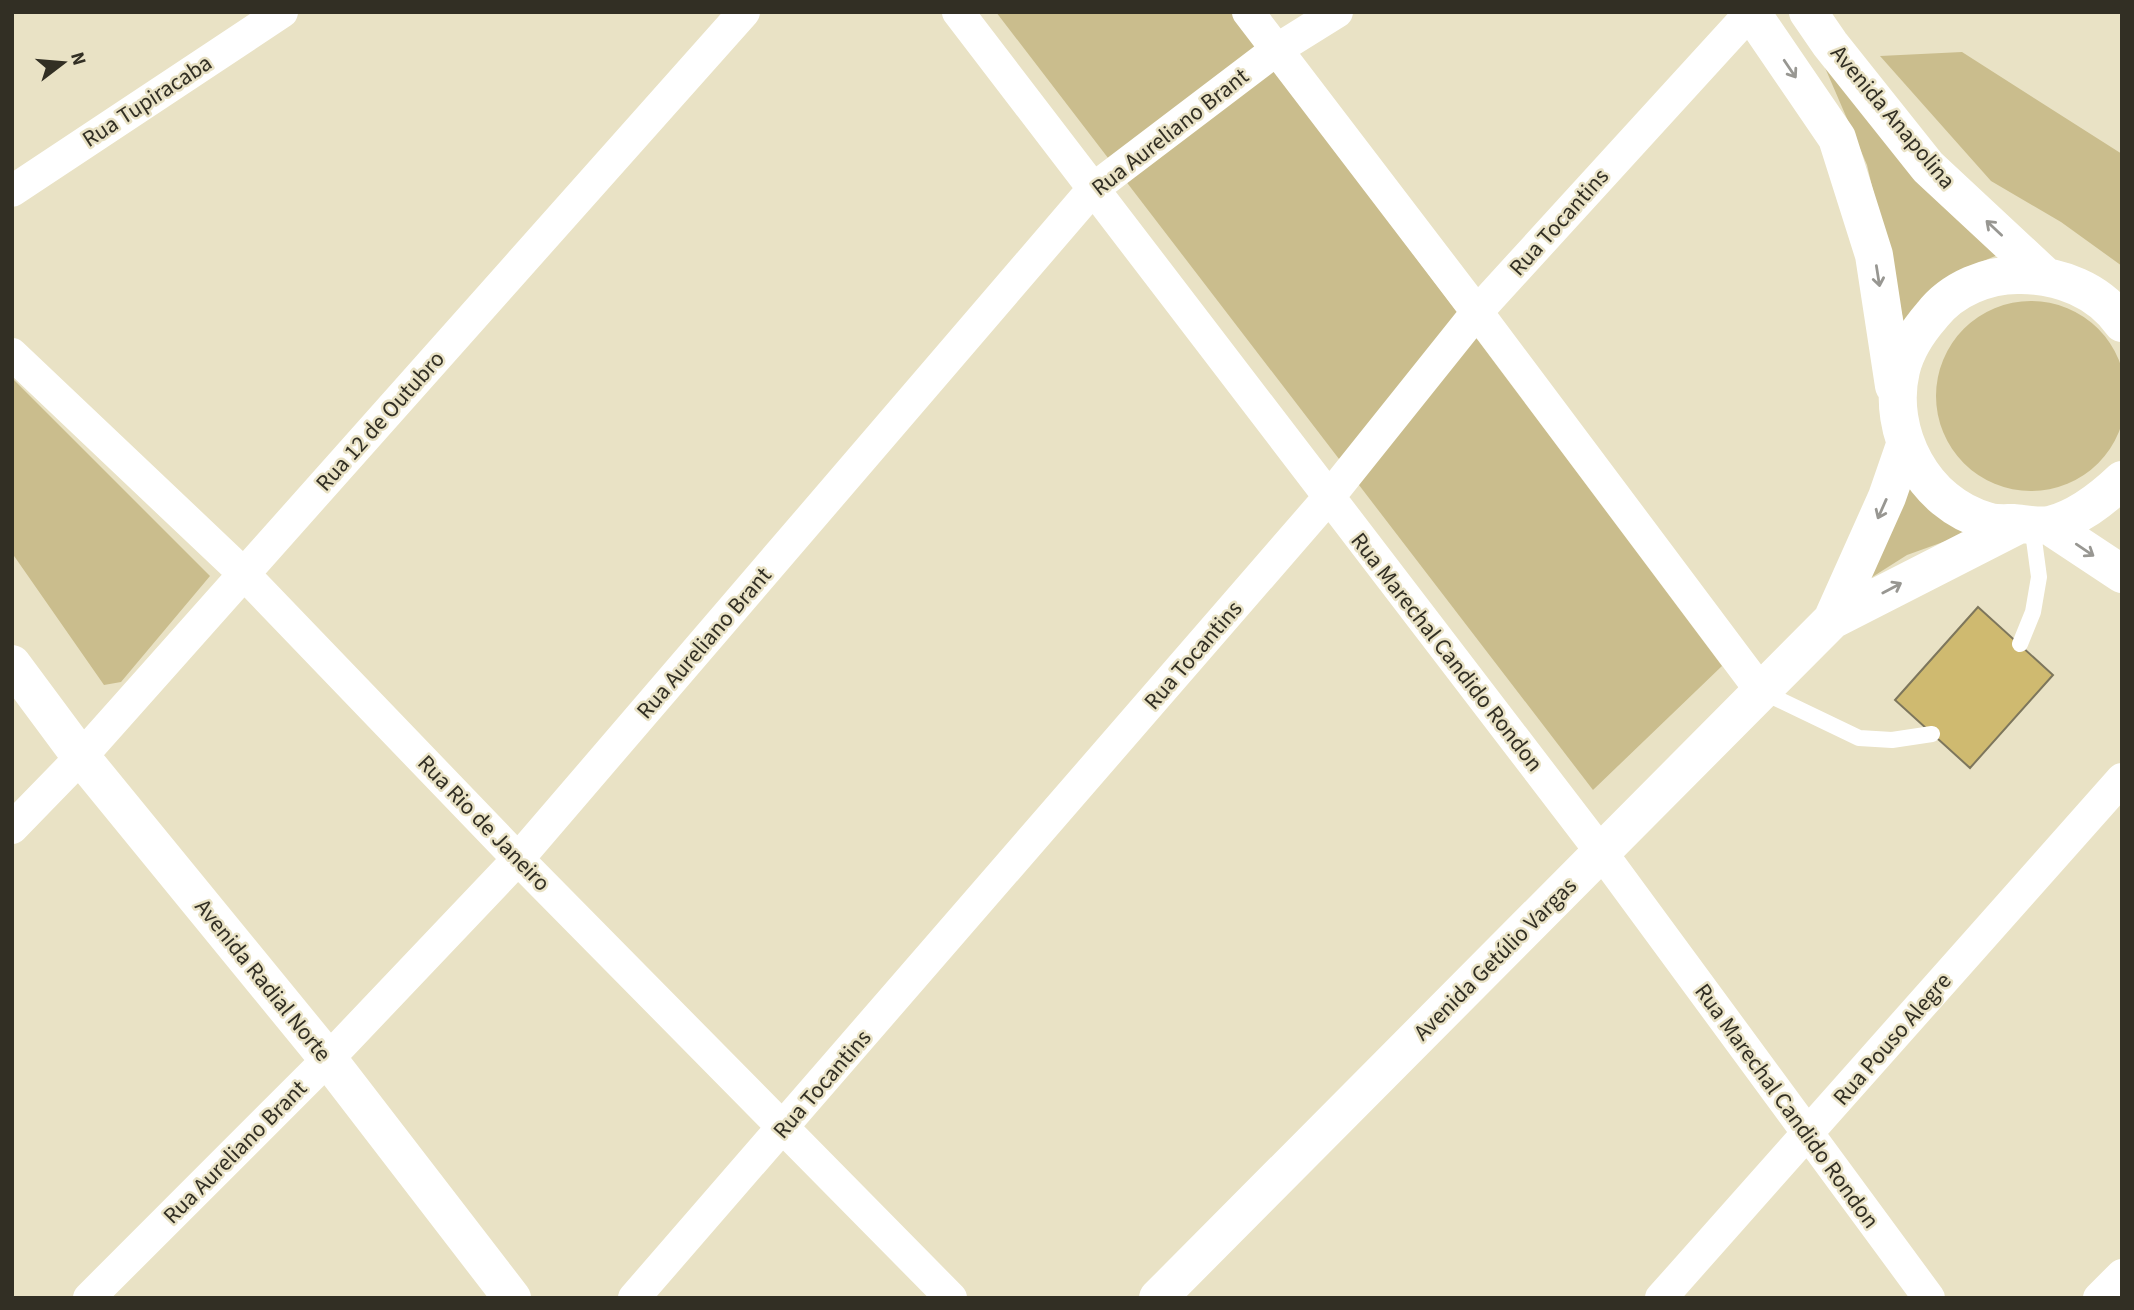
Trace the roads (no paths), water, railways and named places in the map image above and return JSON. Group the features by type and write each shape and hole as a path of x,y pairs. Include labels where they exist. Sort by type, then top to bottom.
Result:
{"street":[{"name":"Rua Tupiracaba","path":"12,191 282,12"},
{"name":"Rua 12 de Outubro","path":"12,828 81,757 744,12"},
{"name":"Rua Marechal Candido Rondon","path":"958,12 1601,852 1929,1298"},
{"path":"1248,12 1761,691"},
{"name":"Rua Aureliano Brant","path":"89,1298 328,1059 518,859 1093,189 1276,50 1337,12"},
{"path":"1751,12 1837,138 1874,255 1905,445 1924,479 1953,505 1987,522 2034,525 2122,574"},
{"name":"Rua Tocantins","path":"634,1298 1329,497 1477,312 1751,12"},
{"name":"Avenida Anapolina","path":"1808,12 1830,44 1928,167 2044,275"},
{"path":"1898,407 1901,369 1915,335 1939,306 1970,285 2006,274 2044,275 2083,289 2115,314 2122,323"},
{"name":"Rua Rio de Janeiro","path":"12,354 244,574 518,859 951,1298"},
{"name":"Avenida Getúlio Vargas","path":"1832,620 1887,497 1905,445"},
{"name":"Avenida Getúlio Vargas","path":"1158,1298 1832,620 2034,525 2079,514 2122,480"},
{"name":"Avenida Radial Norte","path":"12,664 81,757 328,1059 512,1298"},
{"name":"Rua Pouso Alegre","path":"1661,1298 2122,779"},
{"path":"2099,1298 2122,1275"}],"lane":[{"path":"2020,644 2033,612 2039,577 2034,525"},
{"path":"1761,691 1859,738 1892,740 1932,734"}]}
